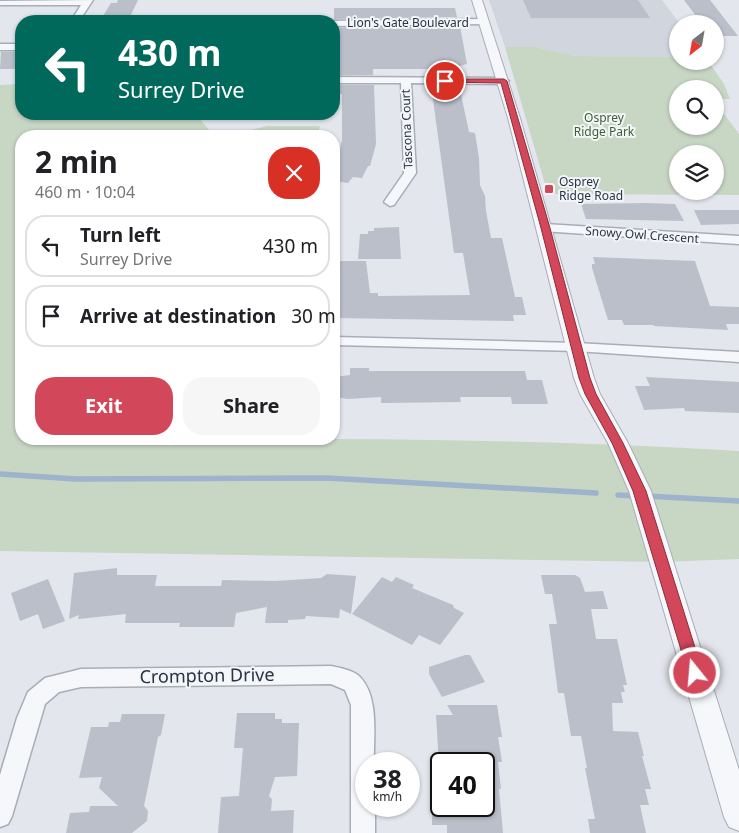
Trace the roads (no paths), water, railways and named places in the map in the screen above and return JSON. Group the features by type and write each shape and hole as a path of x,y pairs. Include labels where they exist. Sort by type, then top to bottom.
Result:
{"street":[{"path":"477,0 482,22 504,81 546,228 590,394 618,443 640,491 734,785 739,817"},
{"path":"0,3 88,2"},
{"path":"79,15 88,2"},
{"name":"Lion's Gate Boulevard","path":"340,23 482,22"},
{"path":"0,47 15,47"},
{"path":"340,80 504,81"},
{"name":"Tascona Court","path":"390,202 410,172 406,81"},
{"name":"Snowy Owl Crescent","path":"546,228 739,240"},
{"path":"340,341 576,347 739,357"},
{"name":"Crompton Drive","path":"0,816 28,718 36,698 52,684 81,678 331,675 346,678 357,688 362,705 363,833"}],"waterway":[{"path":"0,474 76,479 327,478 596,493"},
{"path":"618,495 637,496"},
{"path":"646,496 739,501"}],"place":[{"name":"Osprey Ridge Road","path":"549,189"}],"park label":[{"name":"Osprey Ridge Park","path":"604,125"}]}
